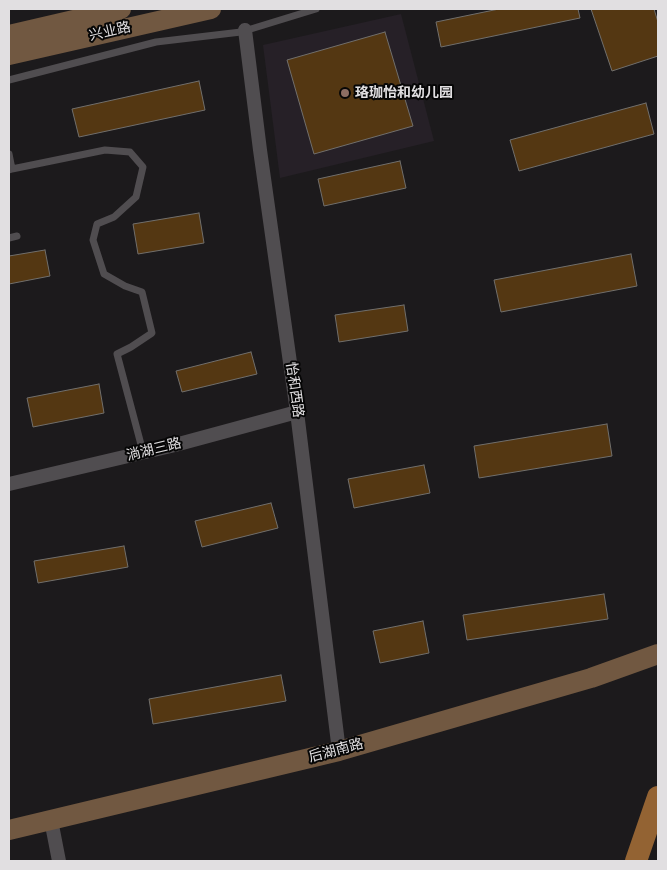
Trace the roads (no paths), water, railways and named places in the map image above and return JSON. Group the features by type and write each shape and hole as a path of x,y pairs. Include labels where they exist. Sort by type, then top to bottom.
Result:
{"main road":[{"path":"636,861 658,797"}],"street":[{"name":"兴业路","path":"9,35 120,9"},
{"name":"兴业路","path":"9,55 210,9"},
{"name":"怡和西路","path":"245,30 297,412 339,751"},
{"name":"淌湖三路","path":"9,484 297,412"},
{"name":"后湖南路","path":"9,830 339,751 591,678 658,654"},
{"path":"51,820 59,861"}],"lane":[{"path":"9,80 156,42 245,30 316,9"},
{"path":"9,154 10,170 105,150 130,152 143,167 136,197 114,217 96,224 93,240 104,274 124,286 142,292 152,333 131,347 116,354 143,452"},
{"path":"9,238 17,236"}],"place":[{"name":"珞珈怡和幼儿园","path":"345,93"}]}
